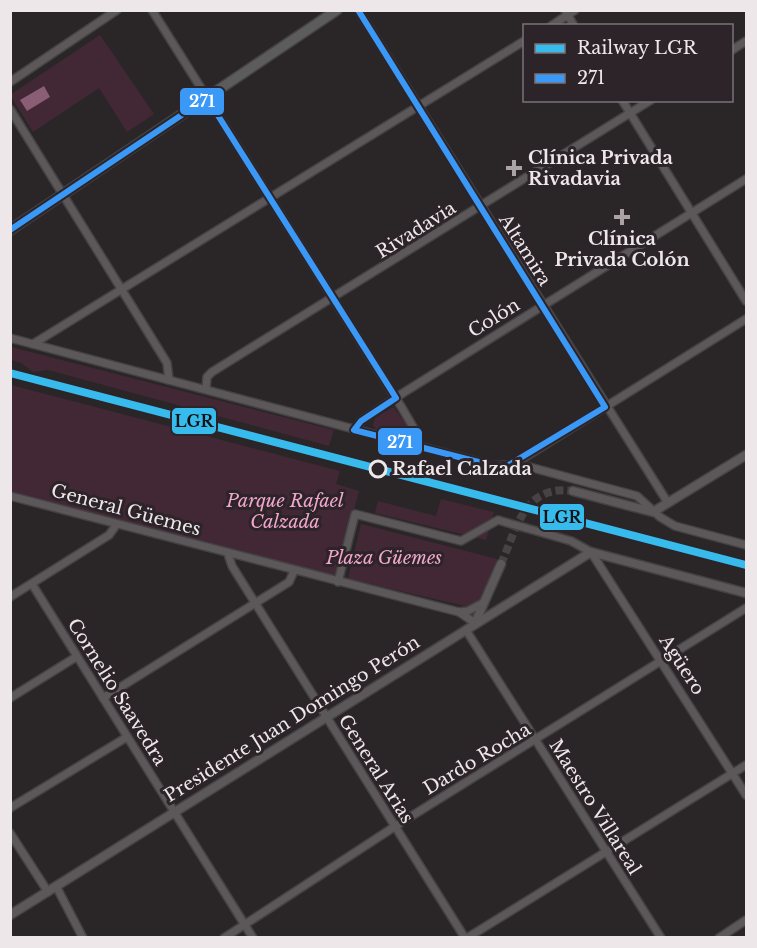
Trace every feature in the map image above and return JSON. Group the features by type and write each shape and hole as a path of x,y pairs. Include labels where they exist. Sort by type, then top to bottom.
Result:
{"main road":[{"path":"10,230 337,10"}],"street":[{"path":"10,82 117,10"},
{"path":"152,10 396,398 416,432 420,446"},
{"name":"Altamira","path":"358,10 604,407 668,503"},
{"path":"553,24 566,13 575,10"},
{"path":"733,50 747,41"},
{"path":"33,344 523,42"},
{"path":"623,102 747,301"},
{"name":"Rivadavia","path":"206,389 207,377 212,372 648,102"},
{"path":"10,110 167,363 169,380"},
{"name":"Colón","path":"354,430 361,421 396,398 747,179"},
{"path":"514,464 747,319"},
{"path":"10,338 490,465 514,464 637,496 653,512 675,526 747,545"},
{"path":"573,491 653,512 747,455"},
{"name":"General Güemes","path":"10,496 459,612 475,623"},
{"path":"338,582 356,514 461,541 498,520 571,541 591,552 747,593"},
{"path":"10,597 109,535 117,524"},
{"name":"Presidente Juan Domingo Perón","path":"10,915 591,552"},
{"name":"Agüero","path":"591,552 747,795"},
{"name":"General Arias","path":"228,554 232,566 394,827 466,938"},
{"path":"475,623 501,564"},
{"path":"103,698 289,582 294,571"},
{"name":"Cornelio Saavedra","path":"32,584 253,938"},
{"path":"459,612 468,611 483,603"},
{"name":"Dardo Rocha","path":"224,938 394,827 747,608"},
{"name":"Maestro Villareal","path":"466,630 661,938"},
{"path":"10,698 76,657"},
{"path":"10,808 127,737"},
{"path":"466,938 747,765"},
{"path":"10,833 48,892"},
{"path":"56,886 82,938"},
{"path":"719,938 747,920"}],"green space":[{"path":"100,35 154,114 127,132 99,88 33,132 10,95"},
{"path":"10,347 334,430 329,446 48,370 33,372 21,363 11,360"},
{"name":"Parque Rafael Calzada","path":"11,385 340,471 336,484 359,491 336,576 11,493"},
{"path":"393,407 407,425 407,430 402,436 377,431 373,425 375,418"},
{"path":"441,499 494,512 486,540 375,513 378,501 436,516"},
{"name":"Plaza Güemes","path":"361,524 497,559 478,609 348,579"}],"shaded area":[{"path":"44,86 50,97 27,111 20,100"}],"tunnel":[{"path":"501,564 518,523 533,502 543,494 573,491"}],"rail line":[{"name":"LGR","path":"10,373 746,565"}],"transit line":[{"name":"271","path":"10,230 207,98 396,398 361,421 354,430 490,465 507,466 605,407 358,10"}],"place":[{"name":"Clínica Privada Rivadavia","path":"514,168"},
{"name":"Clínica Privada Colón","path":"622,217"},
{"name":"Rafael Calzada","path":"378,469"}]}
